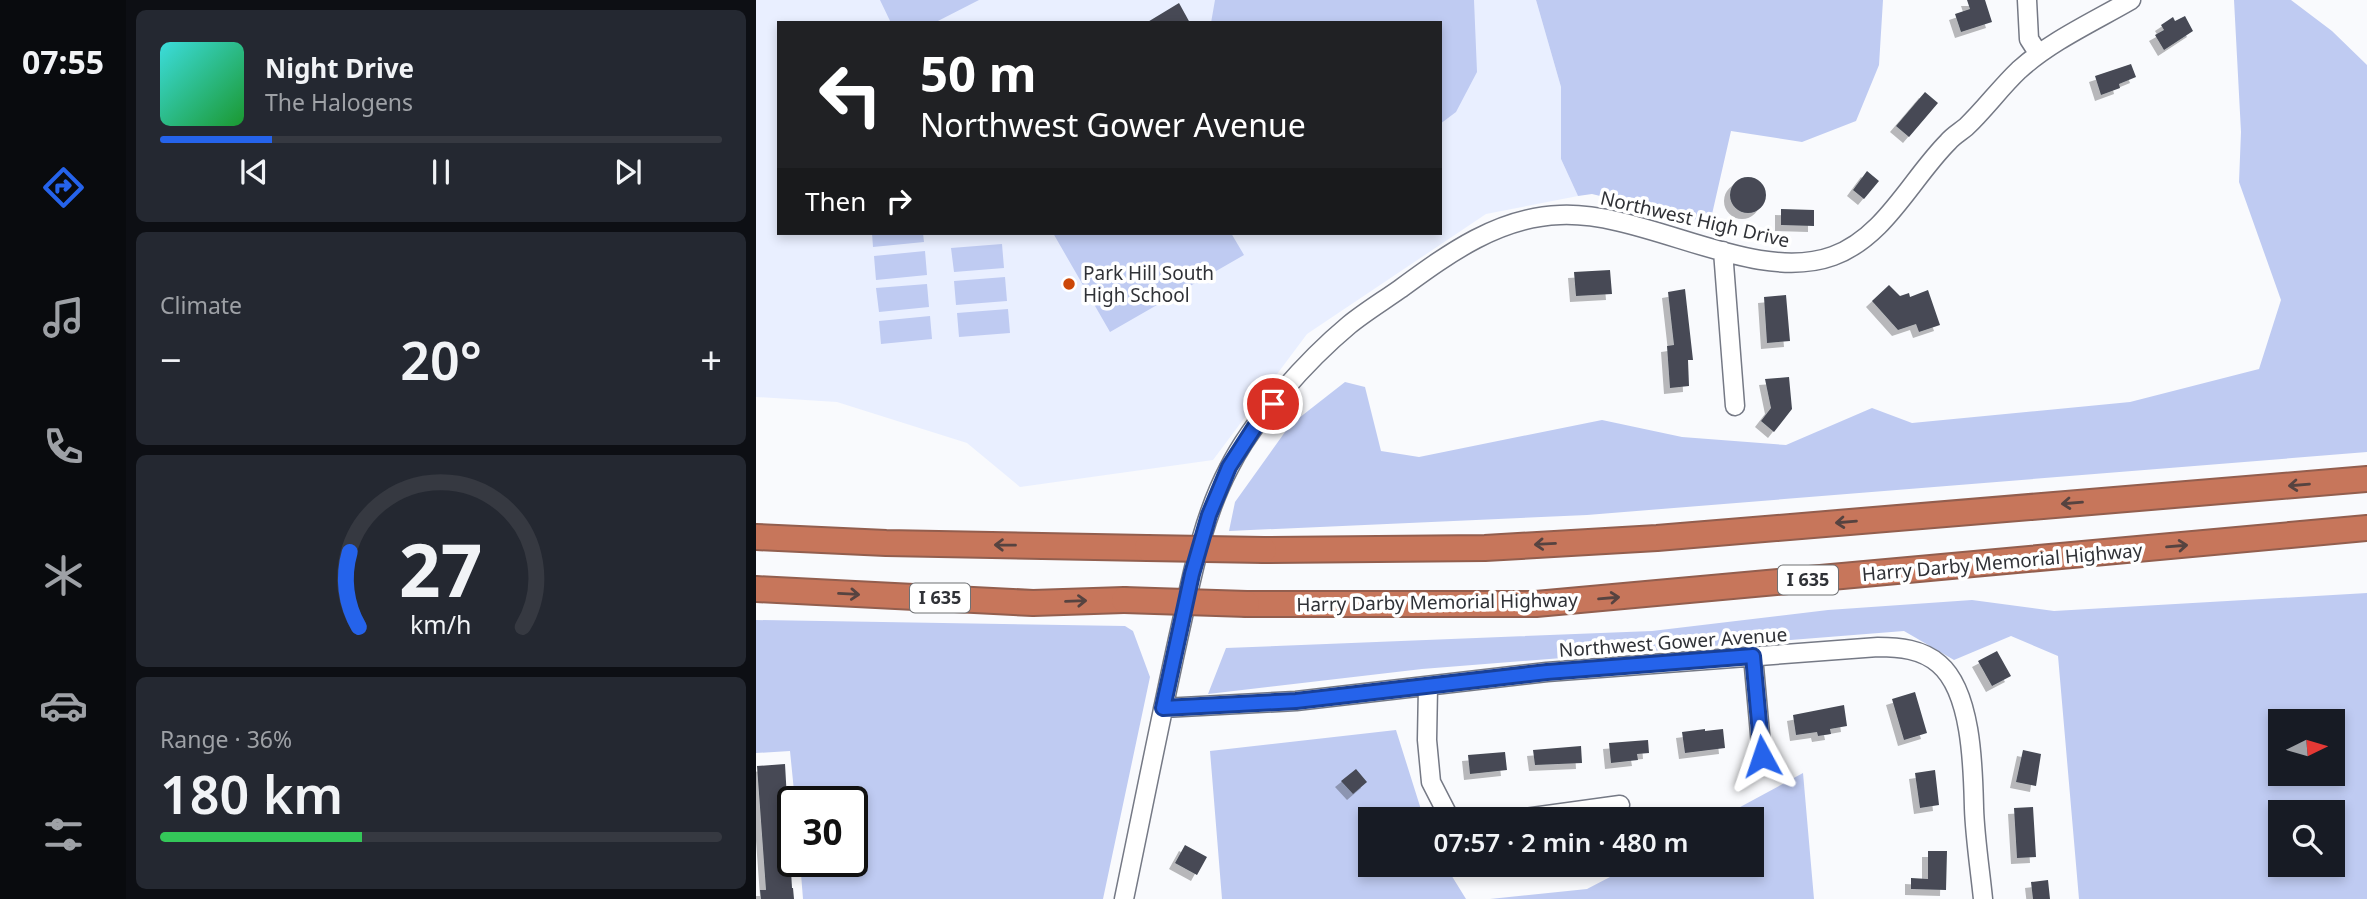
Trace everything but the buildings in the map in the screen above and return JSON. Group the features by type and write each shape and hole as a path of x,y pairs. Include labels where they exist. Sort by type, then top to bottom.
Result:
{"highway":[{"path":"756,537 887,543 1264,550 1485,548 1657,538 2367,479"},
{"name":"Harry Darby Memorial Highway","path":"756,589 1033,603 1124,600 1247,604 1536,604 2367,528"},
{"path":"756,600 813,592"}],"street":[{"path":"2026,0 2029,39 2038,53"},
{"name":"Northwest High Drive","path":"1124,899 1192,574 1209,515 1229,467 1256,425 1321,350 1350,324 1454,250 1496,229 1549,215 1581,214 1622,221 1723,251 1780,264 1802,263 1834,256 1869,235 1948,141 1967,126 1996,93 2038,53 2131,0"},
{"path":"1723,251 1735,406"},
{"name":"Northwest Gower Avenue","path":"1163,708 1296,701 1547,672 1753,656 1893,647 1914,651 1941,665 1952,681 1967,724 1972,752 1974,808 1983,899"},
{"path":"1753,656 1762,756"},
{"path":"1428,687 1427,740 1431,782 1444,807"},
{"path":"1612,807 1620,806"}],"shaded area":[{"name":"Park Hill South High School","path":"756,0 1536,0 1561,87 1561,159 1578,196 1486,214 1307,334 1213,460 1020,487 967,443 837,402 756,397"},
{"path":"880,0 979,0 938,21 890,21"},
{"path":"1215,0 1474,0 1477,72 1456,112 1442,122 1442,21 1211,21"},
{"path":"1536,0 1883,0 1879,65 1856,121 1802,142 1731,131 1710,223 1592,194 1578,196 1561,159 1561,87"},
{"path":"2234,0 2291,0 2332,31 2367,65 2367,452 1587,515 1229,531 1235,502 1290,425 1345,382 1365,387 1381,451 1419,457 1602,420 1682,437 1786,445 1872,408 1912,423 2130,402 2259,369 2281,300 2239,182 2241,132"},
{"path":"872,235 923,235 924,242 873,247"},
{"path":"1054,235 1232,235 1244,255 1110,332"},
{"path":"1002,244 1004,268 954,272 951,248"},
{"path":"925,251 927,275 876,280 874,256"},
{"path":"1005,277 1007,301 956,305 954,281"},
{"path":"927,284 929,307 879,312 876,288"},
{"path":"1008,309 1010,333 959,337 957,313"},
{"path":"930,316 932,339 881,344 879,321"},
{"path":"2367,593 2367,899 2079,899 2058,656 2011,636 1954,660 1904,631 1422,669 1208,694 1226,648 1652,631 1828,610 1972,600 2054,611"},
{"path":"756,620 1125,626 1133,631 1150,677 1103,899 803,899 801,877 868,877 868,786 794,786 790,751 756,753"},
{"path":"1396,730 1420,807 1358,807 1358,877 1452,877 1466,899 1222,899 1210,751"},
{"path":"1803,773 1814,899 1490,899 1587,889 1610,877 1764,877 1764,807 1740,807"}],"place":[{"name":"Park Hill South High School","path":"1069,284"}],"route":[{"path":"1273,404 1229,467 1209,515 1192,574 1163,708 1296,701 1547,672 1753,656 1762,756"}]}
